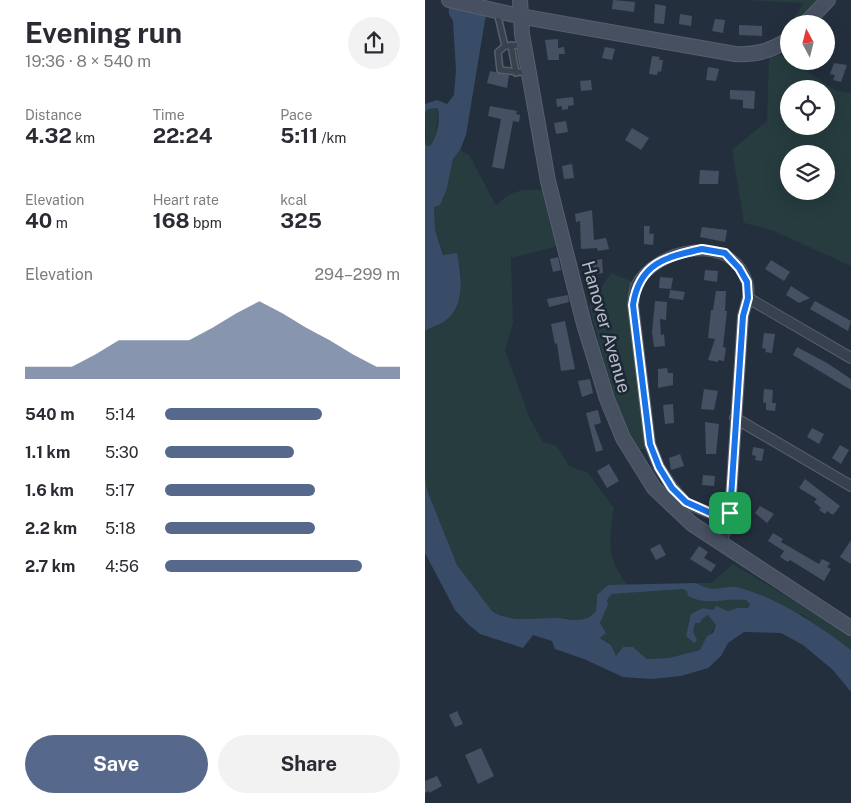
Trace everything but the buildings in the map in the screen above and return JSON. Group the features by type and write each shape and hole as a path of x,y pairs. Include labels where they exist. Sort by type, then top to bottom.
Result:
{"main road":[{"path":"449,0 519,16 735,54 761,53 780,44"},
{"name":"Hanover Avenue","path":"520,0 517,45 522,73 584,324 607,399 623,438 654,488 692,524 721,545 851,628"},
{"path":"814,15 828,0"}],"street":[{"path":"721,545 730,513 743,316 748,298 747,282 739,268 725,253 702,249 670,256 646,272 635,287 633,305 650,444 659,467 672,488 686,502 715,515 730,513"},
{"path":"748,298 851,358"},
{"path":"735,418 851,486"}],"lane":[{"path":"493,10 505,46"},
{"path":"517,45 505,46 498,52 500,70 522,73"}],"green space":[{"path":"744,0 822,0 807,15 796,15 803,3"},
{"path":"780,55 780,70 804,70 820,80 780,80 780,135 835,135 835,90 851,93 851,266 774,231 744,223 732,150 767,121 769,57"},
{"path":"438,108 436,139 430,146 426,146 425,112 428,109"},
{"path":"460,150 470,156 496,206 507,196 518,191 544,190 558,246 511,258 513,323 505,350 530,419 543,442 557,446 569,466 588,473 614,508 610,539 612,557 615,566 627,585 608,585 596,601 596,611 590,618 577,621 568,618 528,620 509,618 492,611 457,565 427,490 425,477 425,331 460,297 461,273 457,254 444,255 435,230 434,207 447,188 453,159"},
{"path":"611,273 631,281 647,449 636,449 618,412 589,306"},
{"path":"733,564 851,635 851,650 803,615 738,588 707,590 696,583 711,583"},
{"path":"683,589 746,600 750,604 748,608 737,608 728,611 717,607 713,610 703,608 691,614 693,632 693,625 705,615 710,616 716,625 700,650 669,658 647,659 633,647 623,647 616,656 611,645 600,637 606,633 600,624 608,605 607,600 612,594"}],"water":[{"path":"448,0 490,1 485,20 466,135 460,150 453,159 447,188 440,205 434,207 435,230 443,255 457,253 461,289 457,306 452,314 446,320 425,331 425,139 426,146 430,146 437,133 439,118 438,108 428,109 425,112 425,104 437,100 447,104 454,95 456,70 453,21 449,14"},
{"path":"425,477 427,490 457,565 492,611 516,619 557,618 577,620 586,619 596,611 597,595 608,585 696,583 714,589 740,588 784,606 851,650 851,692 833,670 803,645 781,633 744,632 728,643 721,656 708,668 681,676 652,679 623,677 584,659 555,649 552,641 533,635 523,648 480,634 455,610 425,553","holes":["683,589 687,591 688,596 703,601 738,599 746,600 750,604 748,608 737,608 728,611 716,606 713,610 703,608 691,614 686,636 694,643 697,640 693,632 695,623 700,623 708,615 716,625 713,633 707,636 700,650 669,658 647,659 633,647 623,647 616,656 611,645 600,638 606,633 600,623 608,605 607,600 612,594"]}],"route":[{"path":"702,249 725,253 739,268 747,282 748,298 743,316 730,513 715,515 700,510 686,502 672,488 659,467 650,444 633,305 635,287 646,272 670,256 702,249"}]}
